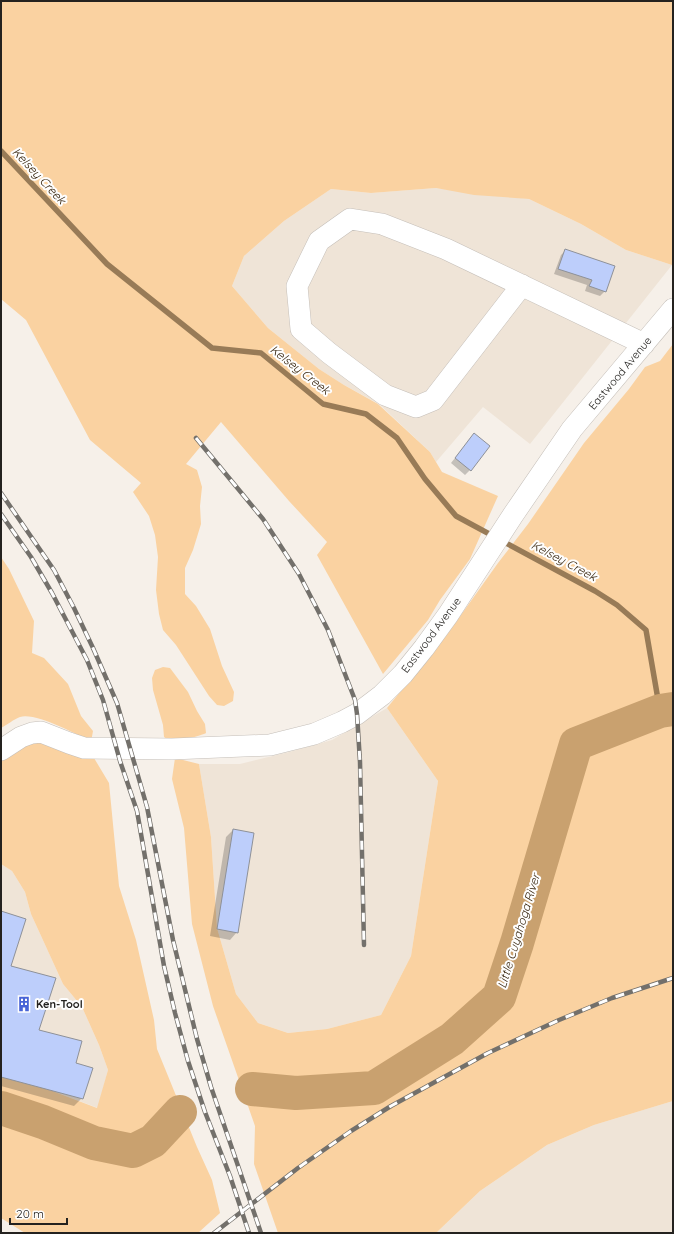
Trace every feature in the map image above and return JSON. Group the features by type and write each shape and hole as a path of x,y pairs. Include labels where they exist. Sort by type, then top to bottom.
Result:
{"street":[{"path":"522,285 433,400 416,407 385,394 329,354 301,329 296,286 319,241 350,219 382,224 446,249 522,285 644,344"},
{"name":"Eastwood Avenue","path":"1,750 21,737 32,733 41,732 69,744 84,748 172,749 270,744 314,734 347,720 357,714 382,695 403,674 424,648 512,515 572,429 673,309"}],"shaded area":[{"path":"1,1 673,1 672,265 626,250 581,224 529,199 474,195 436,188 371,193 331,189 284,221 244,256 232,286 268,328 319,369 378,404 430,452 442,472 498,496 470,559 440,600 428,620 383,674 317,555 327,542 289,501 221,422 186,464 197,470 202,487 200,506 201,524 193,550 185,568 185,594 196,606 210,629 222,666 234,692 233,701 224,706 217,705 209,696 176,645 163,630 156,590 158,557 155,535 149,516 133,492 141,483 90,440 26,320 1,299"},
{"path":"436,188 529,199 581,224 626,250 672,265 530,444 483,407 436,462 430,452 379,404 344,385 319,369 268,328 232,286 244,256 284,221 331,189 371,193"},
{"path":"673,344 673,1101 594,1125 547,1145 480,1191 436,1233 278,1233 254,1164 255,1126 213,1006 192,924 184,828 172,779 175,758 199,764 211,837 217,928 236,994 258,1023 288,1033 327,1029 381,1015 411,956 438,781 387,708 446,636 528,524 584,443 629,389 645,367 660,361"},
{"path":"1,557 9,569 34,621 32,653 44,658 68,684 81,716 93,731 91,742 56,725 27,716 20,717 1,728"},
{"path":"163,667 170,668 188,692 205,724 206,733 173,742 164,737 163,725 153,690 152,678 155,670"},
{"path":"387,708 438,781 411,956 381,1015 327,1029 288,1033 258,1023 236,994 217,928 211,837 199,764 240,764 332,740"},
{"path":"34,741 94,758 109,783 119,886 136,940 154,1020 157,1049 212,1180 220,1213 198,1233 25,1233 1,1218 1,1075 13,1073 55,1092 97,1108 108,1070 99,1045 82,1007 63,984 31,914 25,892 12,871 1,864 1,756"},
{"path":"1,864 12,871 25,892 31,914 63,984 82,1007 99,1045 108,1070 98,1108 13,1074 1,1075"},
{"path":"673,1101 673,1233 436,1233 480,1191 547,1145 594,1125"}],"building":[{"path":"565,249 615,266 606,292 589,286 592,280 558,269"},
{"path":"474,433 490,446 471,471 455,458"},
{"path":"233,829 254,833 238,933 217,929"},
{"name":"Ken-Tool","path":"1,911 26,919 11,966 56,978 39,1030 82,1041 76,1063 93,1068 83,1099 1,1077"}],"waterway":[{"name":"Kelsey Creek","path":"1,151 107,264 212,348 261,353 323,404 366,414 397,438 425,479 456,516 595,591 617,605 646,630 660,711"},
{"name":"Little Cuyahoga River","path":"252,1089 296,1093 374,1088 452,1039 499,997 517,943 576,744 660,711 673,709"},
{"name":"Little Cuyahoga River","path":"1,1108 43,1122 94,1143 133,1151 153,1141 180,1112"}],"railway":[{"path":"196,438 263,519 299,574 328,630 355,700 360,762 364,945"},
{"path":"1,493 54,570 93,648 117,703 147,807 173,940 197,1039 211,1087 261,1233"},
{"path":"1,514 31,557 52,593 87,660 103,700 120,761 137,811 164,966 188,1061 249,1233"},
{"path":"214,1233 298,1168 351,1131 391,1106 488,1053 559,1020 612,998 673,978"}],"place":[{"name":"Ken-Tool","path":"24,1004"}]}
